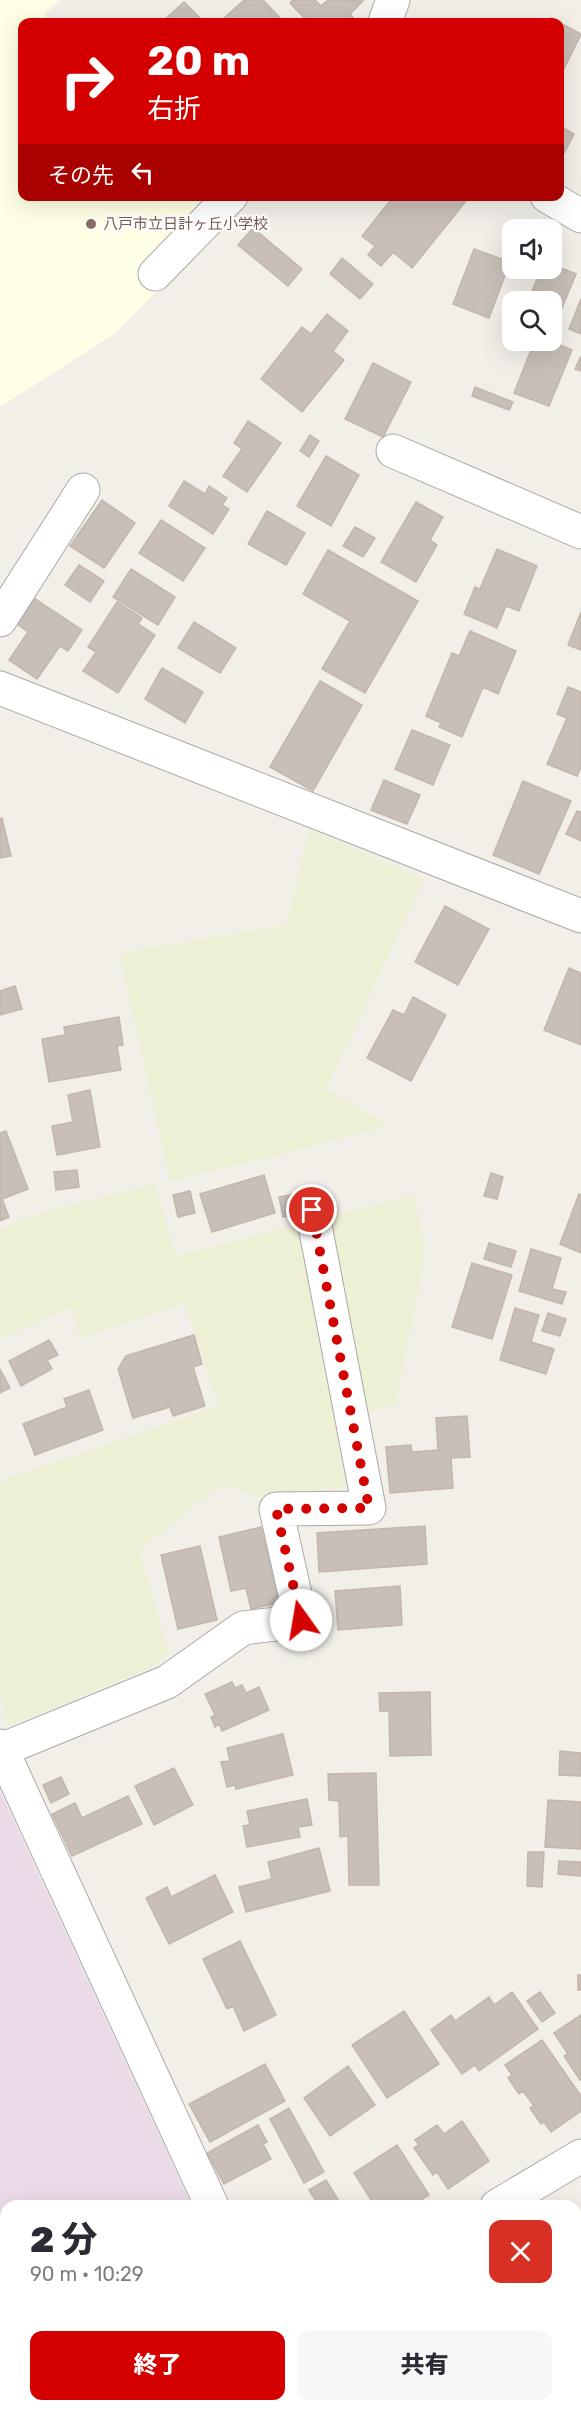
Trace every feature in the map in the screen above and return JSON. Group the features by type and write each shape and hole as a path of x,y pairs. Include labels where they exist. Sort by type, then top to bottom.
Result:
{"street":[{"path":"386,18 393,0"},
{"path":"155,274 226,201"},
{"path":"556,201 581,216"},
{"path":"393,451 581,532"},
{"path":"0,620 83,490"},
{"path":"0,688 581,916"},
{"path":"209,2200 1,1748 167,1682 243,1628 301,1620 276,1509 369,1508 312,1210"},
{"path":"510,2200 572,2172"}],"shaded area":[{"name":"八戸市立日計ヶ丘小学校","path":"0,0 59,0 44,15 47,18 18,18 18,201 202,201 157,251 177,270 116,333 0,407"},
{"path":"309,829 424,879 326,1089 389,1125 170,1181 119,953 287,925"},
{"path":"155,1184 176,1256 414,1195 426,1250 395,1405 334,1420 346,1486 258,1497 222,1484 139,1550 169,1653 150,1668 9,1726 0,1691 0,1481 219,1406 185,1303 80,1338 71,1307 0,1339 0,1229 50,1210"},
{"path":"0,1791 189,2200 0,2200"}],"building":[{"path":"244,0 263,0 280,18 224,18"},
{"path":"293,0 315,0 321,6 328,0 363,1 350,14 354,18 304,18 290,3"},
{"path":"184,2 200,18 166,18"},
{"path":"564,25 581,34 564,69"},
{"path":"564,128 574,134 564,153"},
{"path":"390,201 466,201 412,268 393,252 381,266 368,255 375,246 362,236"},
{"path":"253,228 302,269 288,286 238,245"},
{"path":"474,249 502,259 504,279 489,318 453,304"},
{"path":"342,258 373,284 360,299 330,274"},
{"path":"562,268 576,274 562,308 562,291 532,291 537,279 562,279"},
{"path":"581,299 581,334 569,329"},
{"path":"327,314 348,331 333,351 344,360 302,412 261,379 302,327 311,334"},
{"path":"562,346 572,350 549,406 514,393 531,351 562,351"},
{"path":"581,356 581,371 575,369"},
{"path":"373,363 411,382 383,437 345,419"},
{"path":"475,387 513,402 509,410 472,396"},
{"path":"248,421 281,443 247,492 223,476 242,449 234,443"},
{"path":"310,435 319,441 309,457 300,451"},
{"path":"326,456 359,475 331,526 297,506"},
{"path":"184,481 205,494 209,486 227,498 222,505 229,509 213,534 169,506"},
{"path":"102,500 135,523 104,568 70,546"},
{"path":"416,502 443,517 430,540 437,545 416,582 381,562"},
{"path":"267,511 305,533 286,565 248,544"},
{"path":"161,520 205,548 183,581 139,553"},
{"path":"355,527 375,538 363,557 343,546"},
{"path":"497,549 537,566 519,611 506,606 497,628 464,614 475,587 480,589"},
{"path":"328,550 418,601 365,693 322,669 350,621 303,594"},
{"path":"79,565 104,581 90,602 65,585"},
{"path":"131,569 175,597 158,625 113,597"},
{"path":"34,598 82,630 68,651 60,646 37,679 9,660 28,632 17,624"},
{"path":"117,602 142,618 138,624 155,635 118,693 83,671 96,652 88,647"},
{"path":"581,612 581,650 568,645"},
{"path":"194,622 236,648 220,673 178,648"},
{"path":"470,631 516,651 498,694 483,687 462,737 439,727 441,723 426,716 452,653 459,656"},
{"path":"162,668 203,692 185,723 145,699"},
{"path":"320,681 362,705 313,791 270,767"},
{"path":"568,687 581,692 581,767 577,776 547,764 567,718 557,714"},
{"path":"412,730 450,745 433,785 395,769"},
{"path":"384,780 420,795 407,824 371,810"},
{"path":"523,781 571,801 539,874 493,855"},
{"path":"577,811 581,812 581,841 566,834"},
{"path":"2,818 11,856 0,858 0,819"},
{"path":"445,906 489,929 458,985 415,962"},
{"path":"569,968 581,973 581,1045 544,1030"},
{"path":"15,986 22,1009 0,1015 0,991"},
{"path":"413,997 446,1015 411,1081 367,1058 393,1010 404,1015"},
{"path":"119,1017 123,1045 117,1046 121,1070 49,1082 42,1039 65,1035 64,1027"},
{"path":"90,1090 100,1147 57,1155 52,1126 73,1122 68,1095"},
{"path":"6,1131 28,1189 2,1199 9,1217 0,1221 0,1133"},
{"path":"77,1170 79,1187 56,1190 54,1172"},
{"path":"491,1173 503,1177 497,1199 484,1196"},
{"path":"264,1175 275,1213 212,1232 200,1194"},
{"path":"190,1191 195,1213 178,1217 173,1195"},
{"path":"295,1194 298,1215 283,1217 279,1197"},
{"path":"579,1194 581,1195 581,1253 560,1244"},
{"path":"489,1243 516,1251 511,1267 484,1259"},
{"path":"531,1249 561,1258 552,1289 566,1292 562,1304 519,1291"},
{"path":"472,1263 512,1275 492,1339 452,1327"},
{"path":"515,1308 539,1315 531,1342 554,1349 546,1374 500,1360"},
{"path":"548,1313 566,1319 560,1336 542,1331"},
{"path":"194,1335 202,1364 193,1367 205,1406 173,1416 170,1407 133,1418 118,1369 126,1356"},
{"path":"49,1340 58,1355 47,1360 52,1369 21,1386 9,1361"},
{"path":"0,1369 10,1388 0,1393"},
{"path":"89,1390 103,1430 35,1455 23,1424 67,1407 64,1399"},
{"path":"467,1416 470,1457 451,1458 453,1488 390,1493 386,1447 411,1445 412,1452 438,1450 436,1418"},
{"path":"425,1526 427,1564 319,1572 317,1533"},
{"path":"261,1527 279,1603 251,1609 246,1588 231,1591 219,1537"},
{"path":"200,1546 217,1620 178,1629 161,1555"},
{"path":"400,1586 402,1625 338,1630 335,1591"},
{"path":"232,1682 235,1688 242,1685 246,1693 259,1687 269,1710 222,1731 219,1724 215,1727 211,1717 215,1715 205,1694"},
{"path":"430,1692 431,1755 390,1756 389,1711 380,1711 379,1693"},
{"path":"283,1734 293,1775 236,1789 235,1785 227,1787 221,1762 230,1761 227,1748"},
{"path":"560,1751 581,1753 581,1776 559,1775"},
{"path":"174,1768 193,1805 154,1825 135,1786"},
{"path":"376,1773 379,1885 349,1885 348,1836 340,1837 339,1801 329,1800 328,1774"},
{"path":"61,1777 69,1794 51,1803 43,1785"},
{"path":"128,1796 142,1824 72,1856 52,1814 75,1803 82,1818"},
{"path":"307,1799 312,1825 298,1827 300,1837 247,1847 243,1826 250,1825 247,1811"},
{"path":"548,1800 581,1802 581,1849 545,1847"},
{"path":"319,1848 330,1891 246,1912 239,1887 272,1879 268,1862"},
{"path":"528,1852 544,1852 542,1887 527,1886"},
{"path":"559,1861 581,1862 581,1876 558,1874"},
{"path":"215,1875 233,1912 169,1944 146,1898 167,1887 171,1897"},
{"path":"240,1941 276,2015 244,2031 233,2006 227,2009 203,1959"},
{"path":"578,1975 581,1975 581,1990 578,1990"},
{"path":"512,1992 538,2029 479,2071 475,2065 462,2074 431,2030 451,2015 455,2021 489,1997 494,2005"},
{"path":"540,1992 555,2013 542,2022 527,2001"},
{"path":"404,2011 439,2064 387,2098 352,2045"},
{"path":"581,2015 580,2080 564,2056 568,2054 554,2033"},
{"path":"542,2040 581,2096 581,2111 551,2132 544,2122 541,2124 530,2108 534,2106 523,2091 519,2094 508,2078 512,2075 505,2065"},
{"path":"265,2064 285,2101 210,2142 189,2104"},
{"path":"348,2066 375,2105 330,2136 304,2098"},
{"path":"289,2108 324,2172 304,2183 270,2119"},
{"path":"462,2121 489,2161 448,2189 437,2172 433,2175 414,2148 419,2145 415,2140 437,2125 444,2134"},
{"path":"258,2125 267,2142 263,2144 271,2159 224,2184 207,2153"},
{"path":"397,2145 429,2195 421,2200 371,2200 354,2173"},
{"path":"326,2180 338,2200 315,2200 309,2190"}],"place":[{"name":"八戸市立日計ヶ丘小学校","path":"91,224"}],"route":[{"path":"301,1620 276,1509 369,1508 312,1210"}]}
